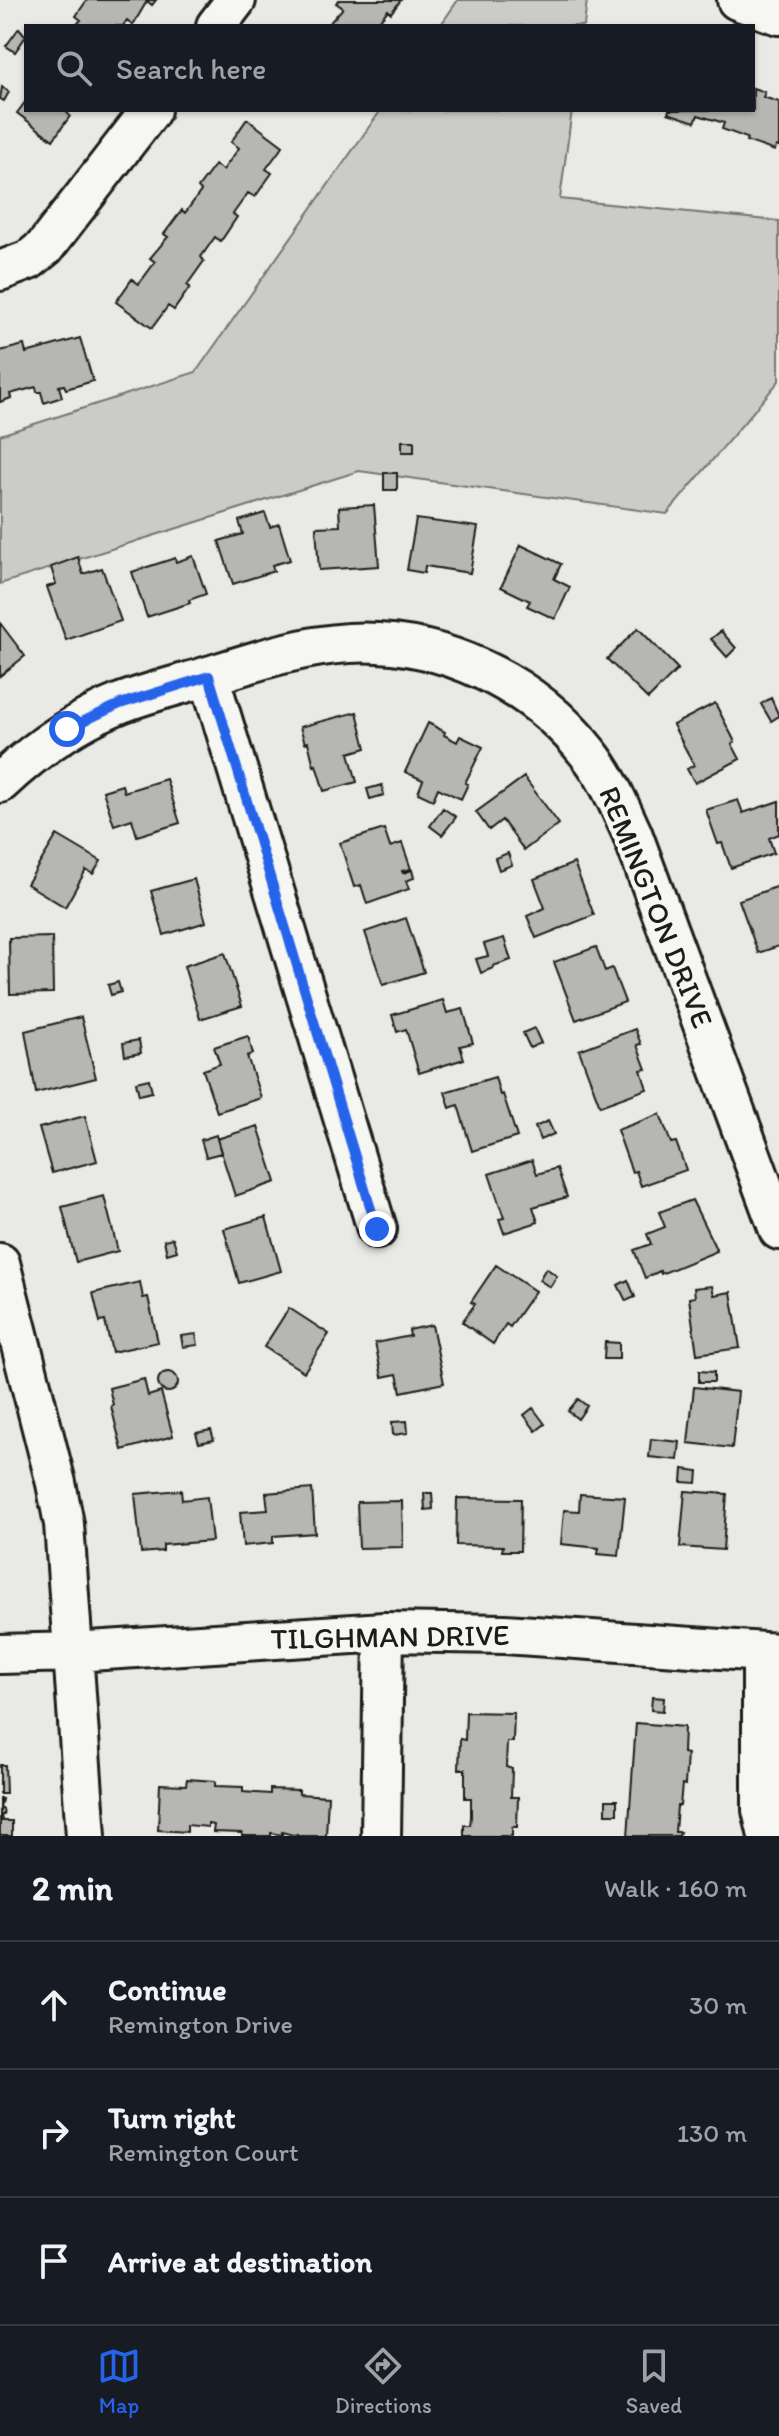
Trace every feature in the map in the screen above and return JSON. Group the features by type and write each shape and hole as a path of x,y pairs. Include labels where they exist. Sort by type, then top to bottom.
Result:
{"street":[{"path":"218,24 236,0"},
{"path":"737,0 779,15"},
{"path":"0,271 29,260 45,247 149,112"},
{"name":"REMINGTON DRIVE","path":"0,783 67,729 120,704 297,650 350,643 404,646 459,660 511,683 557,717 590,754 612,789 632,833 779,1230"},
{"path":"209,676 377,1229"},
{"path":"0,1263 64,1524 86,1836"},
{"path":"381,1836 384,1632"},
{"name":"TILGHMAN DRIVE","path":"0,1654 384,1632 505,1634 770,1653"},
{"path":"768,1836 762,1810 770,1653"}],"shaded area":[{"path":"458,0 587,0 584,24 441,24"},
{"path":"380,112 572,112 560,199 779,221 779,381 667,514 359,471 0,584 0,435 196,372"}],"building":[{"path":"87,0 156,0 152,5 147,1 134,24 127,20 124,24 77,24 81,20 76,16"},
{"path":"339,0 401,0 377,24 329,24 343,8 336,3"},
{"path":"19,28 24,39 15,52 6,46"},
{"path":"2,87 9,92 4,101 0,99"},
{"path":"755,89 765,92 763,97 779,102 779,147 776,146 775,151 746,141 747,138 722,129 724,123 698,115 695,122 668,113 755,112"},
{"path":"24,104 24,112 67,112 70,116 53,140 17,113"},
{"path":"247,119 283,146 266,169 272,173 255,197 248,193 233,214 237,217 223,238 220,241 215,237 201,257 204,261 174,310 168,306 152,328 116,302 132,279 139,284 155,262 150,258 168,237 164,234 182,210 185,213 215,165 223,170 239,148 231,142"},
{"path":"80,338 93,381 66,389 64,385 59,386 62,397 44,403 36,387 10,394 11,398 0,402 0,351 24,345 26,353"},
{"path":"402,441 414,441 414,452 402,452"},
{"path":"384,473 397,473 397,490 384,490"},
{"path":"374,505 379,566 319,570 316,527 340,526 339,507"},
{"path":"265,513 270,527 279,524 290,560 272,565 274,571 233,584 219,541 243,534 239,521"},
{"path":"416,519 478,527 470,573 425,566 424,573 407,570"},
{"path":"521,545 561,564 554,579 570,587 555,619 527,606 530,601 501,587"},
{"path":"193,556 206,594 189,600 190,603 147,617 132,572 175,558 176,562"},
{"path":"78,557 83,574 102,568 121,621 66,640 47,587 56,584 51,567"},
{"path":"0,623 25,656 0,676"},
{"path":"638,628 678,669 648,699 607,659"},
{"path":"721,631 736,648 727,657 711,639"},
{"path":"771,698 779,716 771,721 761,704"},
{"path":"715,703 740,759 695,783 687,769 694,765 673,725"},
{"path":"357,712 366,748 349,753 357,782 324,791 300,727"},
{"path":"428,723 457,742 460,736 483,747 465,783 468,784 461,799 438,788 433,800 418,793 423,780 405,772"},
{"path":"524,777 559,824 524,850 502,820 489,830 476,812"},
{"path":"166,779 180,823 137,836 132,819 114,825 103,791 122,785 124,792"},
{"path":"382,785 384,795 370,799 367,789"},
{"path":"738,800 743,813 779,801 779,834 769,838 774,853 731,868 722,843 718,844 706,810"},
{"path":"443,808 456,817 442,835 430,826"},
{"path":"384,829 390,847 402,843 411,869 402,871 412,870 414,878 406,881 409,889 367,904 361,885 354,887 340,843"},
{"path":"57,835 101,861 93,874 86,870 65,907 27,884"},
{"path":"508,853 512,865 499,870 495,858"},
{"path":"574,863 594,915 536,938 527,916 545,908 534,879"},
{"path":"194,879 206,922 164,935 151,891"},
{"path":"779,886 779,946 758,953 739,900"},
{"path":"406,918 424,972 383,985 365,932"},
{"path":"52,937 53,993 10,994 9,938"},
{"path":"504,938 511,960 481,973 476,959 488,956 484,944"},
{"path":"596,947 605,971 612,968 625,1002 576,1020 554,962"},
{"path":"225,953 242,1006 200,1019 184,966"},
{"path":"118,982 121,992 111,995 108,985"},
{"path":"443,1000 447,1013 463,1009 473,1043 460,1046 464,1059 419,1073 406,1029 397,1032 392,1015"},
{"path":"81,1017 96,1078 36,1093 25,1031"},
{"path":"534,1028 541,1043 530,1048 523,1033"},
{"path":"635,1029 646,1069 641,1070 647,1089 600,1106 579,1050"},
{"path":"248,1036 253,1054 247,1056 261,1098 217,1112 203,1070 220,1064 214,1047"},
{"path":"139,1040 141,1053 125,1056 123,1043"},
{"path":"495,1077 517,1137 472,1151 458,1105 450,1108 445,1092"},
{"path":"149,1079 152,1092 139,1095 136,1082"},
{"path":"660,1114 671,1143 676,1142 686,1170 641,1186 636,1171 632,1172 617,1130"},
{"path":"85,1116 97,1161 52,1173 39,1128"},
{"path":"548,1121 554,1134 540,1140 535,1127"},
{"path":"258,1126 276,1182 235,1196 217,1139"},
{"path":"216,1135 221,1153 206,1157 201,1140"},
{"path":"532,1160 537,1174 557,1168 567,1197 533,1207 538,1222 504,1233 499,1219 504,1218 489,1174"},
{"path":"104,1196 118,1251 76,1262 62,1207"},
{"path":"692,1200 717,1251 645,1278 634,1250 651,1244 647,1234 665,1227 659,1212"},
{"path":"266,1217 281,1271 239,1283 224,1229"},
{"path":"173,1238 177,1251 167,1254 164,1240"},
{"path":"496,1265 535,1291 510,1327 506,1324 493,1344 462,1322 475,1304 471,1302"},
{"path":"546,1268 557,1276 550,1287 539,1280"},
{"path":"628,1280 635,1297 626,1301 618,1285"},
{"path":"140,1282 143,1298 148,1297 158,1342 112,1352 105,1321 100,1322 93,1293"},
{"path":"712,1286 714,1295 731,1292 740,1348 697,1354 689,1298 695,1297 694,1288"},
{"path":"289,1308 329,1334 304,1372 264,1347"},
{"path":"432,1325 444,1383 401,1392 397,1374 382,1377 375,1343 410,1336 409,1330"},
{"path":"196,1334 198,1345 183,1347 181,1336"},
{"path":"605,1342 619,1343 619,1359 604,1359"},
{"path":"699,1371 714,1372 714,1382 699,1382"},
{"path":"168,1372 175,1375 178,1382 175,1389 168,1392 161,1389 158,1382 161,1375"},
{"path":"144,1379 148,1396 161,1392 173,1436 122,1450 109,1388"},
{"path":"694,1387 738,1392 732,1448 688,1443"},
{"path":"578,1399 587,1406 578,1419 568,1411"},
{"path":"533,1408 545,1424 536,1431 524,1415"},
{"path":"407,1421 408,1433 393,1435 392,1422"},
{"path":"211,1430 214,1440 199,1443 196,1433"},
{"path":"651,1439 680,1442 678,1460 649,1457"},
{"path":"683,1469 698,1471 697,1483 682,1482"},
{"path":"312,1489 315,1533 273,1536 273,1543 243,1546 240,1512 268,1510 266,1493"},
{"path":"181,1490 182,1500 207,1497 212,1541 163,1545 163,1551 141,1553 135,1494"},
{"path":"685,1491 727,1494 723,1550 680,1547"},
{"path":"424,1493 432,1493 433,1509 425,1510"},
{"path":"580,1494 625,1497 619,1556 598,1554 599,1548 561,1544 564,1510 579,1511"},
{"path":"457,1498 521,1499 520,1551 502,1551 503,1546 456,1545"},
{"path":"402,1501 403,1547 359,1548 357,1502"},
{"path":"652,1697 664,1698 663,1711 651,1710"},
{"path":"466,1712 514,1713 513,1742 507,1742 506,1767 512,1769 511,1797 518,1797 517,1827 512,1827 512,1836 464,1836 464,1825 470,1825 471,1817 471,1798 465,1798 465,1769 459,1769 460,1739 465,1740"},
{"path":"636,1723 684,1727 683,1753 687,1754 685,1785 682,1784 680,1806 677,1806 675,1832 680,1832 679,1836 628,1836"},
{"path":"0,1765 5,1765 6,1794 0,1794"},
{"path":"187,1779 215,1781 215,1786 243,1787 243,1792 270,1794 270,1789 299,1790 299,1794 328,1796 326,1836 297,1836 282,1832 282,1835 242,1836 242,1833 213,1832 214,1825 208,1824 208,1827 187,1825 187,1832 158,1830 160,1784 186,1785"},
{"path":"606,1800 617,1800 617,1814 606,1814"},
{"path":"0,1809 3,1809 4,1815 1,1815 2,1821 12,1821 12,1836 0,1836"}],"route":[{"path":"67,729 120,704 209,676 377,1229"}]}
